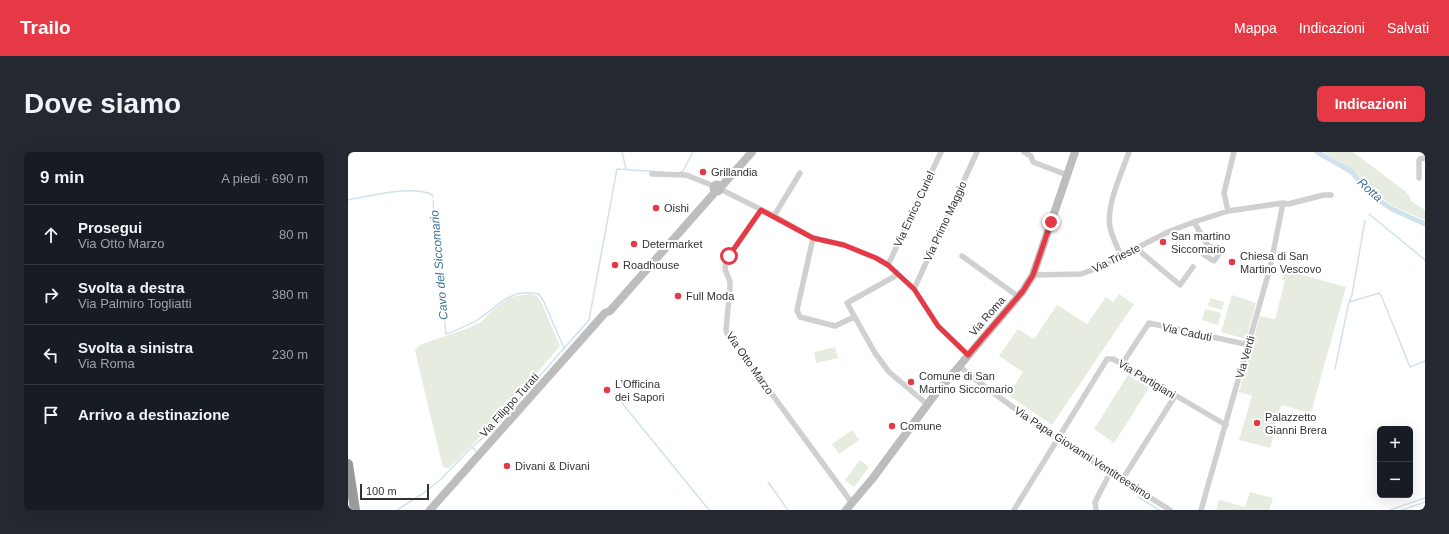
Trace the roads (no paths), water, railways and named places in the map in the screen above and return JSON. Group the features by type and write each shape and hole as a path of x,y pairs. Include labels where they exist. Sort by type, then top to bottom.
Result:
{"highway":[{"path":"348,464 355,510"}],"main road":[{"name":"Via Filippo Turati","path":"716,188 745,152"},
{"name":"Via Filippo Turati","path":"430,510 605,313 607,307 716,188 752,152"},
{"name":"Via Roma","path":"846,510 875,475 959,366 1019,297 1033,275 1075,152"}],"street":[{"name":"Via Enrico Curiel","path":"888,265 941,152"},
{"name":"Via Primo Maggio","path":"914,289 977,152"},
{"path":"1024,152 1031,156 1033,162 1067,175"},
{"path":"1120,256 1109,226 1110,213 1112,202 1129,152"},
{"path":"1228,211 1224,193 1234,152"},
{"path":"1419,178 1419,162 1420,159 1425,158"},
{"path":"774,216 800,173"},
{"path":"652,174 686,175 774,216 813,238 844,245 876,258 888,265 897,275 914,289 938,326 968,355"},
{"name":"Via Trieste","path":"1033,275 1081,274 1095,269 1168,232 1228,211 1283,203 1288,204 1324,195 1331,195"},
{"name":"Via Verdi","path":"1201,510 1270,268 1283,203"},
{"name":"Via Otto Marzo","path":"761,210 726,260 725,269 730,282 726,330 852,503"},
{"path":"1194,222 1208,246"},
{"path":"813,238 797,310 798,314 800,317 835,326 854,316"},
{"path":"1136,248 1180,285 1193,267"},
{"path":"962,256 1019,297"},
{"path":"897,275 847,303 875,353 889,372 928,405"},
{"name":"Via Caduti","path":"1122,364 1149,323 1249,345"},
{"name":"Via Partigiani","path":"1057,439 1107,359 1113,359 1226,425"},
{"name":"Via Papa Giovanni Ventitreesimo","path":"959,366 1057,439 1170,510"},
{"path":"1122,480 1175,396"},
{"path":"1014,510 1057,439"},
{"path":"1096,510 1095,502 1110,473"}],"waterway":[{"path":"622,152 626,169"},
{"path":"679,173 683,171 693,152"},
{"name":"Rotta","path":"1317,152 1352,172 1363,186 1377,199 1392,209 1425,224"},
{"name":"Cavo del Siccomario","path":"397,510 440,480 472,447 492,430 589,320 617,169 663,172"},
{"path":"348,200 401,191 422,192 431,194 433,197"},
{"name":"Cavo del Siccomario","path":"433,201 446,334 462,328 485,315 511,296 528,293 539,294 564,348"},
{"name":"Cavo del Siccomario","path":"1369,214 1425,260"},
{"name":"Cavo del Siccomario","path":"1335,369 1349,302 1352,295 1365,220"},
{"name":"Cavo del Siccomario","path":"1349,302 1379,293 1410,367 1425,361"},
{"name":"Cavo del Siccomario","path":"622,403 709,510"},
{"name":"Cavo del Siccomario","path":"472,447 476,451"},
{"name":"Cavo del Siccomario","path":"768,482 788,510"},
{"path":"1138,497 1159,510"},
{"name":"Cavo del Siccomario","path":"1390,510 1425,498"},
{"name":"Cavo del Siccomario","path":"1402,510 1425,502"}],"place":[{"name":"Grillandia","path":"703,172"},
{"name":"Oishi","path":"656,208"},
{"name":"San martino Siccomario","path":"1163,242"},
{"name":"Determarket","path":"634,244"},
{"name":"Chiesa di San Martino Vescovo","path":"1232,262"},
{"name":"Roadhouse","path":"615,265"},
{"name":"Full Moda","path":"678,296"},
{"name":"Comune di San Martino Siccomario","path":"911,382"},
{"name":"L’Officina dei Sapori","path":"607,390"},
{"name":"Palazzetto Gianni Brera","path":"1257,423"},
{"name":"Comune","path":"892,426"},
{"name":"Divani & Divani","path":"507,466"}]}
